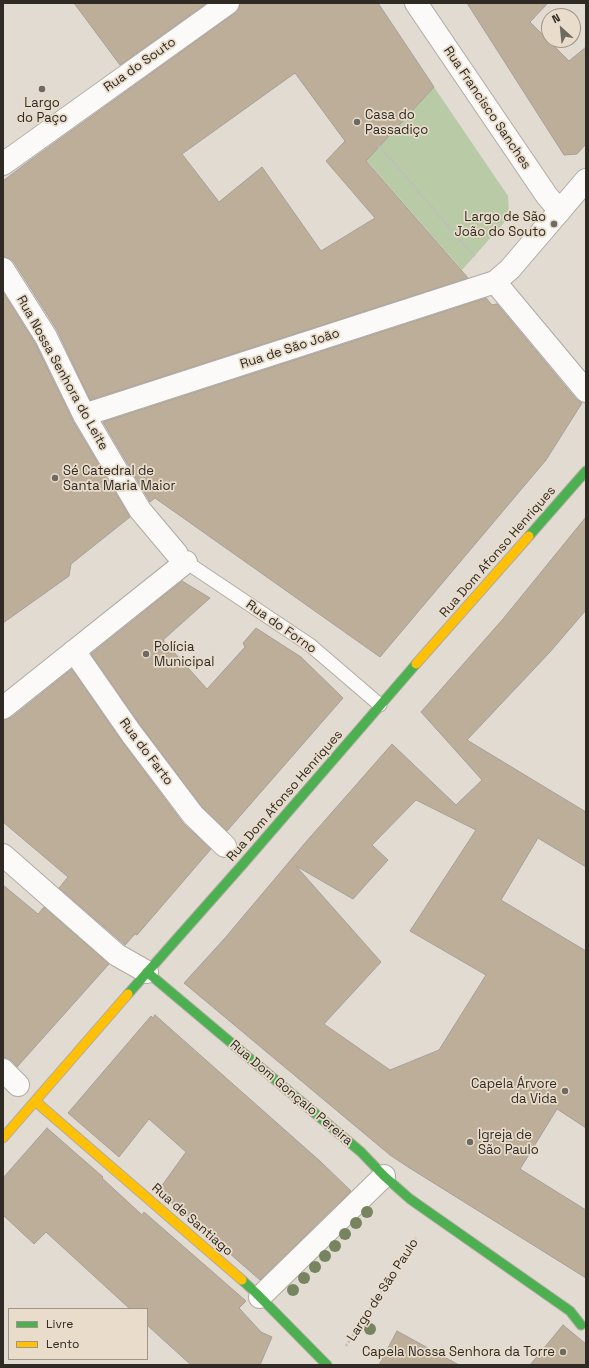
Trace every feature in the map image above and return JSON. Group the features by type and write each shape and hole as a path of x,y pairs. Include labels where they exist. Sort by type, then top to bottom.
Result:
{"street":[{"name":"Rua do Souto","path":"3,164 48,121 228,3"},
{"name":"Rua Francisco Sanches","path":"416,3 547,196 560,211"},
{"path":"586,180 502,276 586,391"},
{"name":"Rua Nossa Senhora do Leite","path":"3,269 46,337 84,415 140,510 182,558"},
{"name":"Rua de São João","path":"84,415 502,276"},
{"name":"Rua Dom Afonso Henriques","path":"3,1138 586,471"},
{"path":"3,708 74,651 182,558"},
{"name":"Rua do Farto","path":"74,651 131,733 193,815 225,846"},
{"name":"Rua Dom Gonçalo Pereira","path":"3,855 117,955 147,972 361,1152 384,1176 410,1199 570,1311 581,1325"},
{"name":"Rua de Santiago","path":"35,1102 260,1297 327,1365"},
{"path":"260,1297 384,1176"}],"lane":[{"name":"Rua do Forno","path":"182,558 310,645 380,705"}],"path":[{"path":"380,146 475,256 502,276"},
{"name":"Largo de São Paulo","path":"345,1348 431,1215"}],"green space":[{"path":"434,87 508,196 509,217 462,270 366,160"}],"building":[{"path":"74,3 207,3 120,65"},
{"path":"240,3 378,3 434,87 366,161 468,278 90,400 57,330 14,262 9,258 3,257 3,181 235,13 239,8","holes":["295,73 345,141 326,161 375,218 321,251 262,167 219,202 182,154"]},
{"path":"467,3 548,3 543,8 541,8 541,10 530,22 541,33 541,48 556,48 569,61 586,47 586,144 577,154 564,155"},
{"name":"Sé Catedral de Santa Maria Maior","path":"3,292 35,343 73,421 130,517 71,564 69,576 3,623"},
{"path":"486,298 492,305 497,304 576,399 582,403 546,460 380,657 155,498 150,502 103,422"},
{"path":"586,517 586,610 550,652 467,740 586,812 586,867 538,838 501,900 586,951 586,1128 557,1109 520,1169 586,1210 586,1278 390,1155 184,983 225,938 305,843 392,744 456,805 482,780 421,712 503,619","holes":["416,800 476,830 410,931 486,975 439,1050 390,1070 324,1024 381,962 296,866 353,899 388,860 372,845"]},
{"path":"182,581 210,598 163,640 207,689 245,647 243,643 256,628 301,657 343,698 227,831 202,807 141,726 91,654"},
{"path":"72,669 121,740 183,823 211,849 137,935 135,934 125,945 59,888 68,877 3,822 3,720 11,718"},
{"path":"3,885 38,914 44,907 109,964 17,1067 12,1061 7,1058 3,1058"},
{"path":"155,1015 321,1162 351,1191 260,1280 158,1191 186,1152 149,1119 119,1157 68,1113 151,1016 153,1018"},
{"path":"47,1128 103,1177 102,1178 142,1215 144,1212 246,1301 239,1308 261,1332 272,1337 260,1365 191,1365 148,1326 148,1308 129,1308 46,1232 34,1244 3,1215 3,1178"},
{"name":"Capela Nossa Senhora da Torre","path":"563,1325 586,1344 586,1365 530,1365"},
{"path":"397,1331 459,1365 379,1365"}],"traffic: fast":[{"path":"529,536 586,471"},
{"path":"128,994 416,664"},
{"path":"147,972 361,1152 384,1176 410,1199 570,1311 581,1325"},
{"path":"242,1280 327,1365"}],"traffic: slow":[{"path":"416,664 529,536"},
{"path":"3,1138 128,994"},
{"path":"35,1101 242,1280"}],"place":[{"name":"Largo do Paço","path":"42,89"},
{"name":"Casa do Passadiço","path":"357,122"},
{"name":"Largo de São João do Souto","path":"554,224"},
{"name":"Sé Catedral de Santa Maria Maior","path":"55,478"},
{"name":"Polícia Municipal","path":"146,654"},
{"name":"Capela Árvore da Vida","path":"565,1091"},
{"name":"Igreja de São Paulo","path":"470,1142"},
{"name":"Capela Nossa Senhora da Torre","path":"563,1352"}]}
